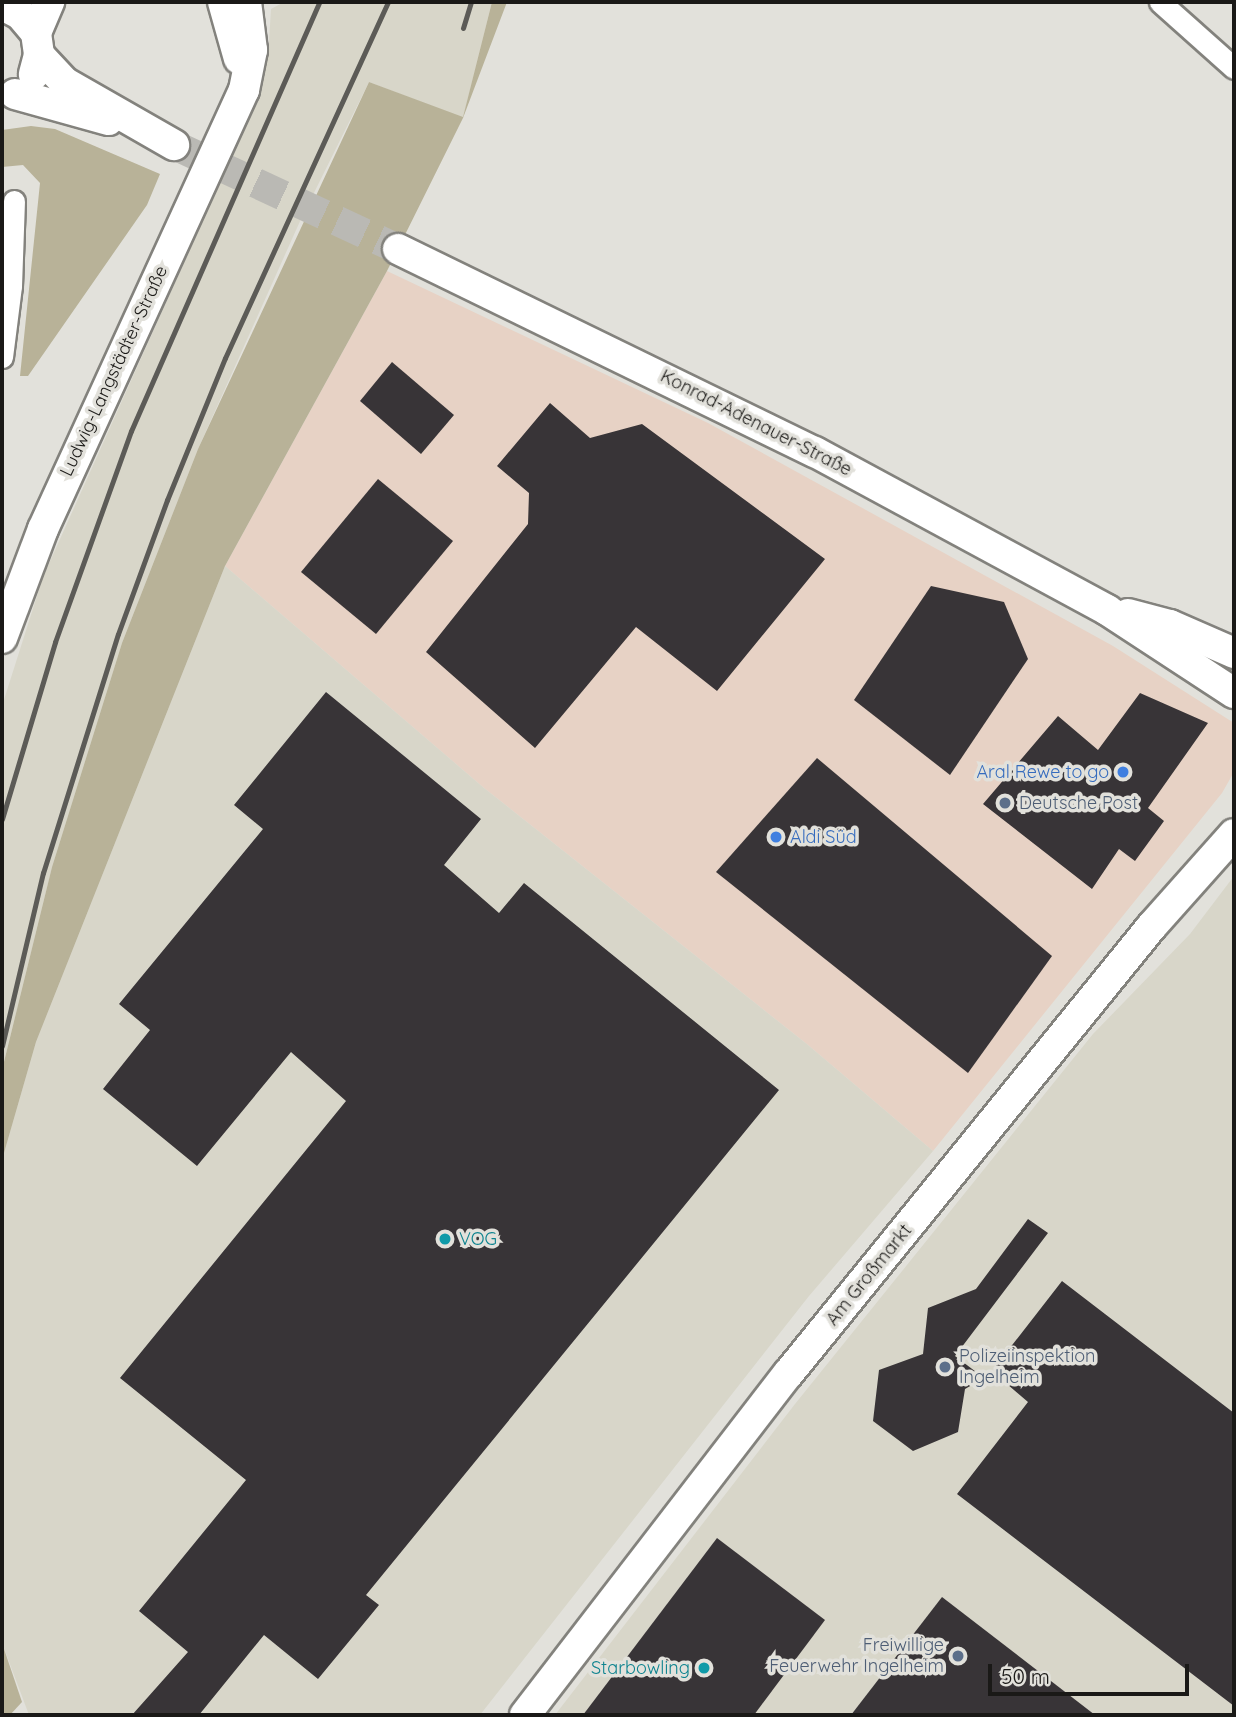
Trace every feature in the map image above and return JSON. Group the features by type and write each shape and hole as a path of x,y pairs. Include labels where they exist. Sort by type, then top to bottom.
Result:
{"main road":[{"path":"8,96 33,75 37,44 49,2"},
{"name":"Ludwig-Langstädter-Straße","path":"223,2 239,58 235,108"},
{"name":"Ludwig-Langstädter-Straße","path":"2,638 43,529 235,108 253,50 246,2"},
{"path":"3,3 20,13 37,44 64,82 161,139 8,96"},
{"name":"Konrad-Adenauer-Straße","path":"398,249 722,403 1107,610 1234,693"},
{"name":"Konrad-Adenauer-Straße","path":"1107,610 1170,625 1234,653"},
{"name":"Am Großmarkt","path":"525,1715 780,1384 1231,834"}],"street":[{"path":"1160,2 1234,68"},
{"path":"2,357 11,286 14,201"}],"shaded area":[{"path":"284,2 492,2 463,118 369,82 301,219 198,449 122,643 52,867 2,1070 2,706 43,577 251,113 268,58 271,9"},
{"path":"492,2 507,2 463,118 387,271 225,566 36,1042 2,1160 2,1070 52,867 122,643 198,449 369,82 463,117"},
{"path":"31,126 55,129 160,174 147,205 28,376 20,376 40,183 23,165 2,167 2,130"},
{"path":"387,271 708,423 1113,646 1234,723 1234,772 1222,793 933,1151 808,1045 484,788 225,566"},
{"path":"225,566 484,788 808,1045 933,1151 809,1296 480,1715 29,1715 2,1643 2,1160 36,1042"},
{"path":"1234,876 1234,1715 555,1715 795,1404 1093,1034 1190,934"},
{"path":"2,1643 22,1702 10,1715 2,1715"}],"building":[{"path":"392,362 454,415 421,454 360,401"},
{"path":"550,403 590,438 642,424 825,559 717,691 636,627 535,748 426,652 528,524 529,493 497,466"},
{"path":"378,479 453,541 376,634 301,572"},
{"path":"931,586 1004,602 1028,659 950,775 854,700"},
{"name":"VOG","path":"326,692 481,819 444,865 499,913 524,883 779,1090 366,1595 379,1605 318,1679 264,1635 199,1715 132,1715 188,1652 139,1611 246,1480 120,1378 346,1101 291,1052 197,1166 103,1089 150,1030 119,1004 263,829 234,805"},
{"path":"1140,693 1208,723 1148,808 1164,821 1135,861 1119,849 1092,889 983,804 1058,716 1098,750"},
{"path":"817,758 1052,956 968,1073 716,872"},
{"name":"Polizeiinspektion Ingelheim","path":"1028,1219 1048,1233 955,1356 984,1378 965,1389 958,1432 913,1451 873,1421 879,1370 923,1354 928,1308 976,1289"},
{"path":"1062,1281 1234,1413 1234,1706 957,1494 1028,1402 992,1371"},
{"name":"Starbowling","path":"717,1538 825,1620 754,1715 583,1715"},
{"name":"Freiwillige Feuerwehr Ingelheim","path":"942,1597 1095,1715 851,1715"}],"tunnel":[{"path":"174,145 398,249"}],"railway":[{"path":"2,819 55,642 131,431 319,2"},
{"path":"2,1046 43,873 118,634 167,500 225,358 388,2"},
{"path":"463,28 471,2"}],"place":[{"name":"Aral Rewe to go","path":"1123,772"},
{"name":"Deutsche Post","path":"1005,803"},
{"name":"Aldi Süd","path":"776,837"},
{"name":"VOG","path":"445,1239"},
{"name":"Polizeiinspektion Ingelheim","path":"945,1367"},
{"name":"Freiwillige Feuerwehr Ingelheim","path":"958,1656"},
{"name":"Starbowling","path":"704,1668"}]}
